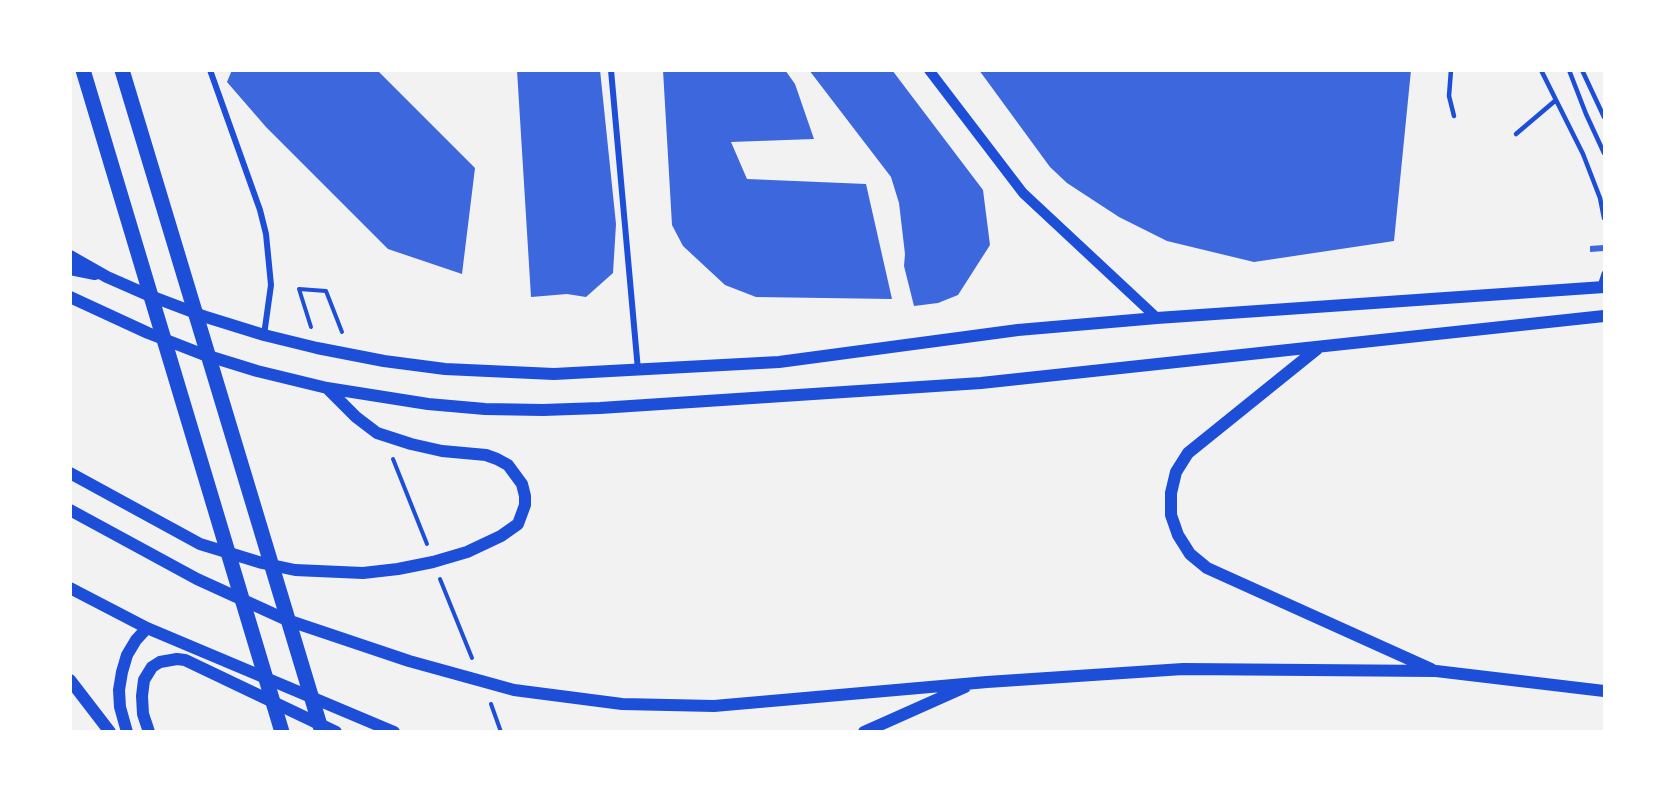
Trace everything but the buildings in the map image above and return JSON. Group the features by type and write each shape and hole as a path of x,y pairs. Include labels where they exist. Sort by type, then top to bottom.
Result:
{"main road":[{"path":"83,70 282,732"},
{"path":"122,70 322,732"},
{"path":"70,256 107,277 148,295 206,317 264,335 384,361 499,373 554,374 779,362 1018,330 1601,287"},
{"path":"70,269 107,277"},
{"path":"70,297 147,333 202,354 257,371 327,388 428,404 485,409 600,408 981,383 1605,316"},
{"path":"1318,348 1188,453 1176,472 1171,493 1171,515 1178,535 1190,554 1207,568 1436,671"},
{"path":"70,473 200,543 241,558 295,570 363,573 422,564 467,552 501,536 518,524 525,506 525,496 522,484 508,465 486,455 442,451 377,433 356,417 327,388"},
{"path":"70,510 197,579 287,620 409,661 513,690 622,704 714,706 974,683 1183,669 1436,671 1605,691"},
{"path":"70,588 147,628 394,732"},
{"path":"127,732 120,707 119,690 122,672 127,656 136,640 147,628"},
{"path":"149,732 143,714 141,696 144,680 152,667 160,662 177,659 185,660 336,732"},
{"path":"70,680 110,732"},
{"path":"864,732 974,683"}],"street":[{"path":"210,70 260,210 266,234 271,285 264,335"},
{"path":"611,70 638,370"},
{"path":"928,70 1023,193 1157,318"}],"lane":[{"path":"1451,70 1449,96 1454,116"},
{"path":"1541,70 1593,176 1605,218"},
{"path":"1569,70 1586,114 1605,153"},
{"path":"1582,70 1605,117"},
{"path":"1515,134 1556,100"},
{"path":"1601,287 1605,273"}],"path":[{"path":"300,289 326,291 343,335"},
{"path":"392,456 427,544"},
{"path":"440,577 475,665"},
{"path":"488,699 501,732"}]}
